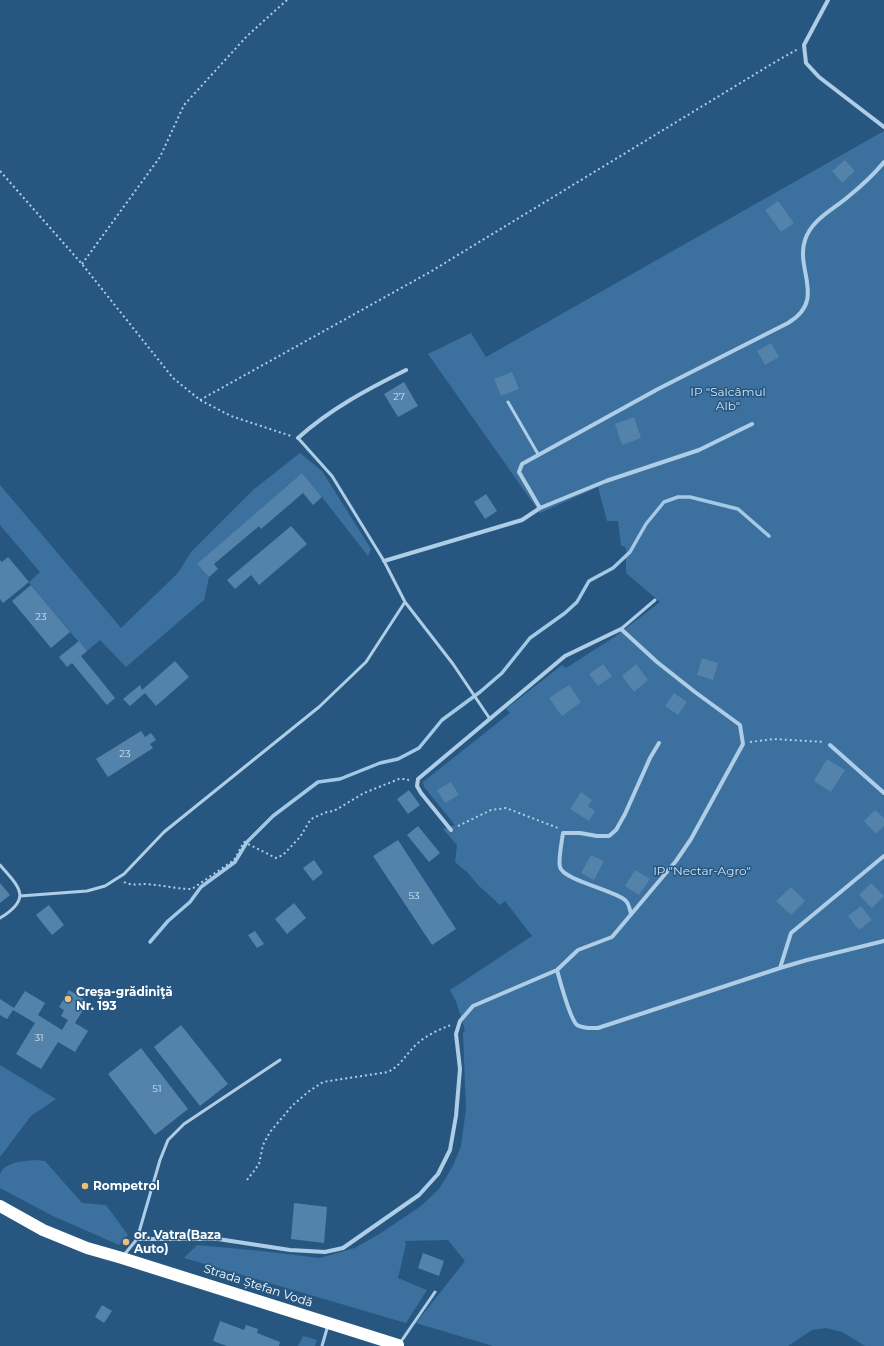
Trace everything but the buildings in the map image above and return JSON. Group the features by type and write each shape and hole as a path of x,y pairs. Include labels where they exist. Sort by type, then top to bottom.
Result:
{"highway":[{"name":"Strada Ștefan Vodă","path":"0,1206 43,1230 80,1245 400,1346"}],"street":[{"path":"828,0 804,45 806,63 819,77 884,127"},
{"path":"540,508 519,472 522,464 658,389 796,319 803,312 808,296 807,276 803,256 804,241 809,230 820,217 849,196 884,162"},
{"path":"298,438 358,395 406,370"},
{"path":"384,561 522,520 540,508 606,481 699,450 752,424"},
{"path":"137,1240 218,1239 290,1250 325,1252 343,1248 420,1195 438,1174 450,1150 456,1116 460,1069 456,1034 460,1021 473,1006 557,970 578,950 612,937 680,856 710,806 743,744 740,725 657,662 621,629 566,656 418,779 417,786 451,830"},
{"path":"631,914 627,901 563,872 560,867 563,833 609,836 616,830 625,814 650,758 659,743"},
{"path":"830,745 884,793"},
{"path":"780,968 791,933 884,856"},
{"path":"557,970 576,1024 585,1028 598,1028 780,968 884,941"}],"lane":[{"path":"508,402 538,454"},
{"path":"298,438 332,476 384,561 405,602 453,664 490,719"},
{"path":"621,629 655,600"},
{"path":"20,896 87,891 105,886 124,874 164,832 319,707 361,667 366,662 405,602"},
{"path":"0,865 17,885 20,892 20,896 16,904 0,918"},
{"path":"122,1258 137,1240 160,1160 168,1140 184,1124 280,1060"},
{"path":"400,1346 435,1292"},
{"path":"322,1346 329,1324"}],"path":[{"path":"82,264 160,157 184,105 247,36 287,0"},
{"path":"200,400 430,272 804,45"},
{"path":"0,171 82,264 173,378 200,400 231,416 298,438"},
{"path":"743,744 754,741 774,739 824,742 830,745"},
{"path":"117,879 128,884 147,884 192,889 234,860 244,842 261,852 276,858 283,854 300,837 313,818 327,812 334,811 364,793 399,779 407,779 417,786"},
{"path":"451,830 491,810 506,808 556,827 563,833"},
{"path":"247,1180 259,1164 263,1145 270,1132 292,1106 308,1092 323,1082 388,1072 396,1068 417,1043 441,1028 460,1021"}],"green space":[{"path":"884,131 884,1346 865,1346 842,1332 826,1328 812,1330 788,1346 493,1346 416,1323 465,1261 448,1240 405,1241 406,1244 398,1278 427,1290 406,1323 184,1258 197,1245 320,1258 355,1248 381,1233 421,1206 439,1189 453,1166 461,1146 466,1109 463,1033 465,1030 456,1001 450,990 532,936 505,901 500,905 455,862 457,845 443,829 455,825 424,787 423,782 510,713 506,709 562,665 566,668 616,636 660,602 626,573 626,548 621,545 618,521 607,521 598,487 540,513 428,354 471,333 486,357"},
{"path":"300,453 322,471 371,549 368,556 302,473 198,564 209,577 204,600 126,667 100,640 87,651 70,632 29,582 40,572 0,525 0,485 121,628 178,573 191,552 253,490"},
{"path":"0,1065 56,1099 31,1116 0,1157"},
{"path":"35,1160 45,1161 82,1203 106,1205 128,1235 119,1245 53,1216 0,1188 0,1175 5,1167 14,1163"},
{"path":"303,1336 317,1340 315,1346 298,1346"}],"waterway":[{"path":"150,942 168,921 190,902 201,887 235,862 247,842 273,816 318,782 340,779 380,763 398,759 419,748 442,720 480,692 502,673 530,638 565,613 577,602 589,581 613,568 630,552 646,524 664,502 678,497 690,497 738,509 769,536"}],"place":[{"name":"Creşa-grădiniţă Nr. 193","path":"68,999"},
{"name":"Rompetrol","path":"85,1186"},
{"name":"or. Vatra(Baza Auto)","path":"126,1242"}],"park label":[{"name":"IP \"Salcâmul Alb\"","path":"728,399"},
{"name":"IP \"Nectar-Agro\"","path":"702,871"}]}
